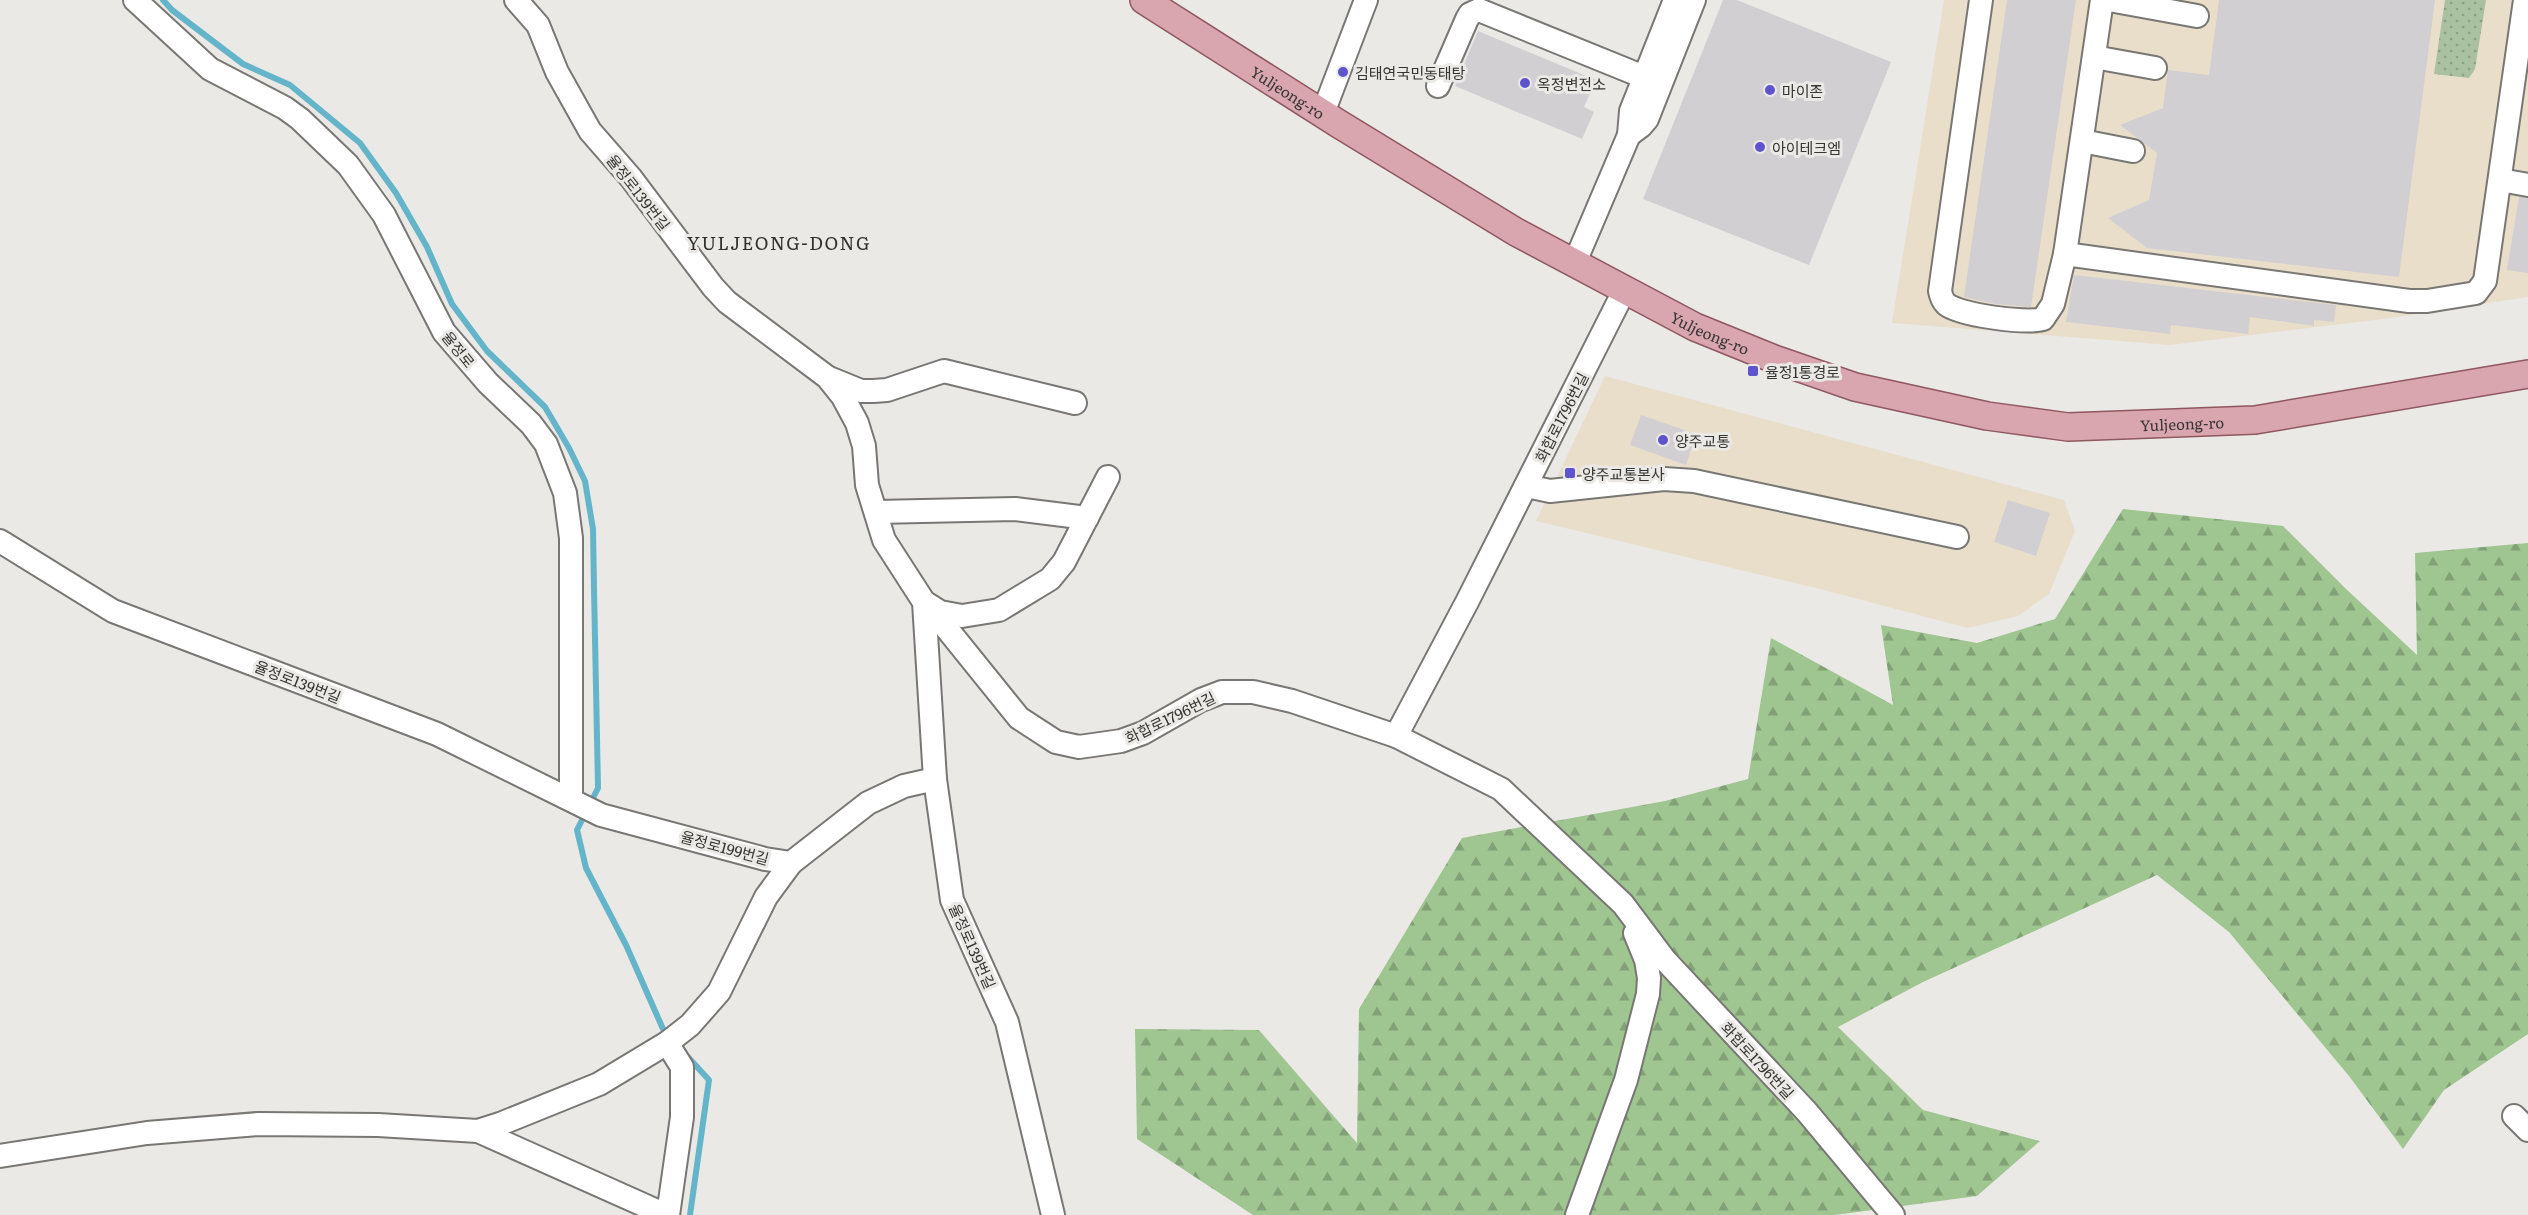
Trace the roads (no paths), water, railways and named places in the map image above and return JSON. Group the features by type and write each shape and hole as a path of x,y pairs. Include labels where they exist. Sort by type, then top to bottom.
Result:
{"main road":[{"name":"Yuljeong-ro","path":"1144,0 1516,232 1695,327 1774,359 1855,387 1987,416 2068,427 2255,420 2528,374"}],"street":[{"name":"율정로","path":"135,0 210,69 285,108 300,119 348,165 384,215 444,332 488,383 531,424 546,444 565,493 571,538 573,800"},
{"name":"율정로139번길","path":"516,0 538,25 557,72 590,131 631,178 713,287 727,302 827,377 861,392 887,390 944,371 1075,404"},
{"path":"1323,113 1366,0"},
{"path":"1575,262 1629,135 1631,111 1675,0"},
{"path":"1629,135 1647,119 1694,0"},
{"path":"1981,0 1940,278 1942,300 1947,305 1964,312 2030,321 2043,320 2053,304 2065,254 2102,0"},
{"path":"2109,0 2197,16"},
{"path":"2065,254 2409,301 2470,295 2481,288 2485,281 2525,0"},
{"path":"1438,86 1467,19 1470,14 1479,10 1644,77"},
{"path":"2094,57 2155,68"},
{"path":"2082,141 2133,151"},
{"path":"2500,180 2528,185"},
{"name":"화합로1796번길","path":"1396,736 1625,289"},
{"name":"율정로139번길","path":"827,377 843,397 857,423 864,446 867,484 884,540 925,602 935,779 952,900 1007,1022 1053,1215"},
{"path":"925,602 940,612 962,616 999,610 1056,574 1108,477"},
{"path":"1526,486 1550,491 1664,478 1694,481 1957,537"},
{"path":"876,513 1015,509 1087,518"},
{"name":"율정로139번길","path":"0,541 113,611 437,734 601,815"},
{"name":"화합로1796번길","path":"925,602 1019,718 1056,742 1079,747 1121,741 1143,733 1200,700 1222,692 1265,694 1396,736 1501,789 1623,904 1665,960 1807,1112 1893,1215"},
{"name":"율정로199번길","path":"601,815 765,859 791,863 868,803 904,786 935,779"},
{"path":"478,1131 599,1084 667,1043 690,1025 719,992 766,897 791,863"},
{"name":"화합로1796번길","path":"1577,1215 1626,1080 1648,994 1649,978 1646,960 1623,904"},
{"path":"0,1156 147,1133 258,1124 378,1125 478,1131 667,1215 682,1117 682,1067 667,1043"}],"waterway":[{"path":"163,0 172,10 243,64 290,85 360,143 396,193 427,247 452,304 487,351 545,407 569,448 585,481 593,529 598,788 577,830 586,868 626,945 663,1029 669,1036"},
{"path":"688,1057 709,1080 690,1215"}],"place":[{"name":"김태연국민동태탕","path":"1343,72"},
{"name":"옥정변전소","path":"1525,83"},
{"name":"마이존","path":"1770,90"},
{"name":"아이테크엠","path":"1760,147"},
{"name":"율정1통경로","path":"1753,371"},
{"name":"양주교통","path":"1663,440"},
{"name":"양주교통본사","path":"1570,473"}],"district":[{"name":"YULJEONG-DONG","path":"779,242"}]}
